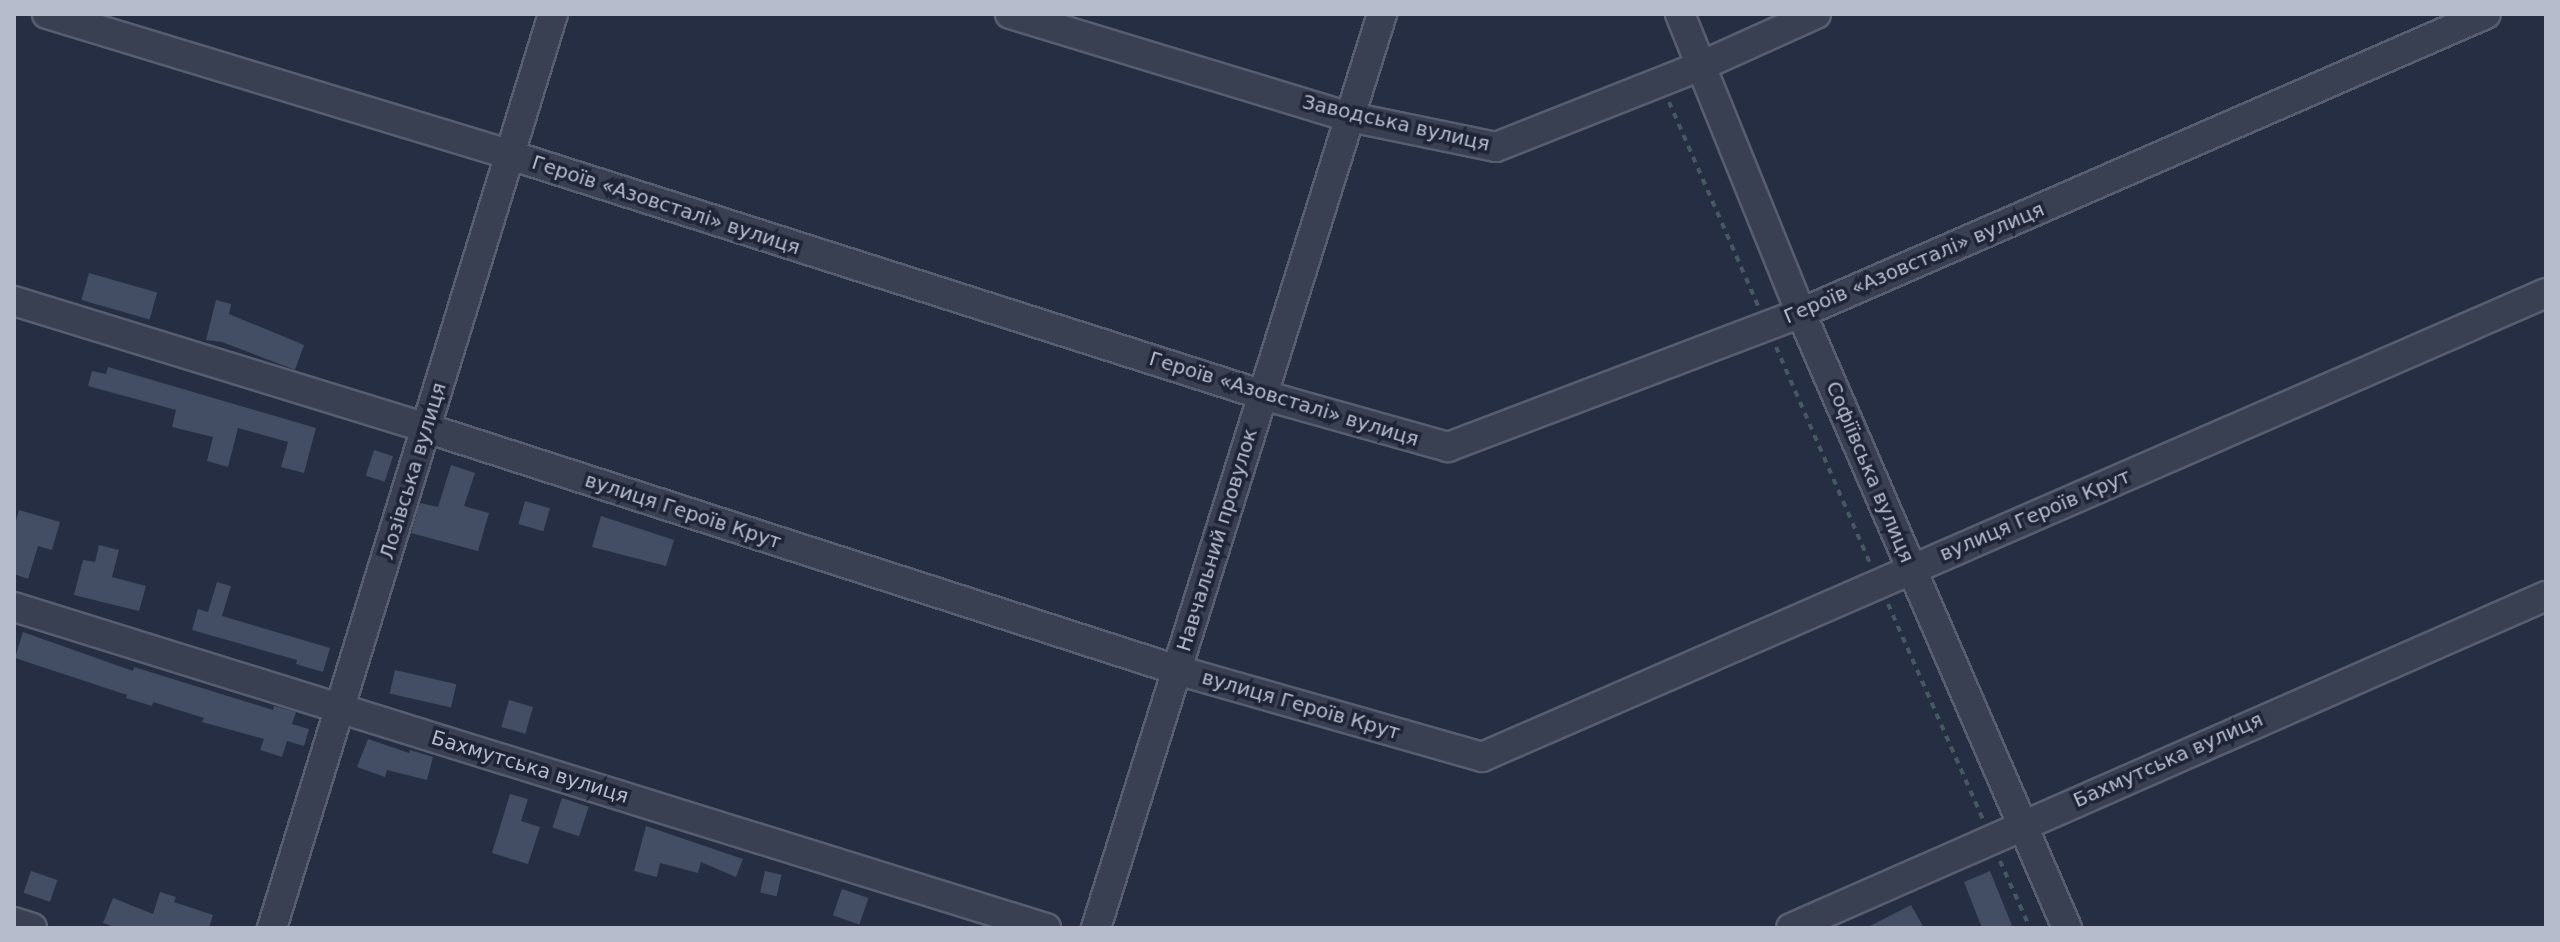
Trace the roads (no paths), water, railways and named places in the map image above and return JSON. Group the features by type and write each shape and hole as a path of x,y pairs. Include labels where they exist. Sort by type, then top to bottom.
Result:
{"street":[{"name":"Героїв «Азовсталі» вулиця","path":"47,14 510,155 1263,395 1448,447 1801,313 2486,14"},
{"name":"Лозівська вулиця","path":"272,928 553,14"},
{"name":"Заводська вулиця","path":"1010,14 1350,117 1496,147 1703,65 1816,14"},
{"name":"Навчальний провулок","path":"1096,928 1382,14"},
{"name":"Софіївська вулиця","path":"1680,14 1801,313 2067,928"},
{"name":"вулиця Героїв Крут","path":"14,301 426,428 1177,670 1482,757 2546,293"},
{"name":"Бахмутська вулиця","path":"1791,928 2021,824 2546,596"},
{"name":"Бахмутська вулиця","path":"14,607 1046,928"},
{"path":"14,922 32,928"}]}
